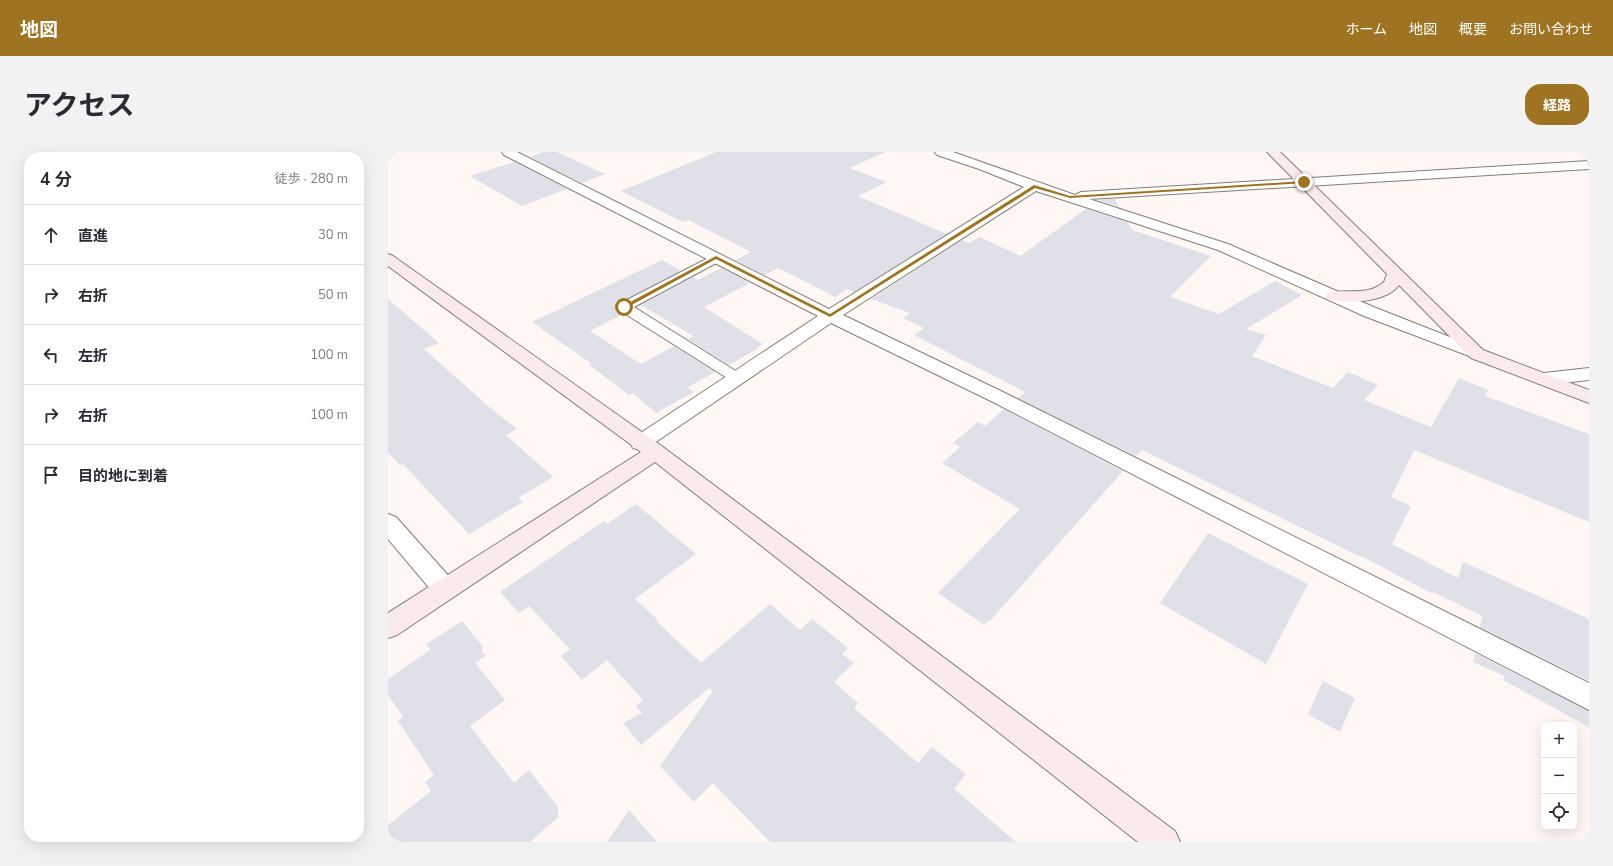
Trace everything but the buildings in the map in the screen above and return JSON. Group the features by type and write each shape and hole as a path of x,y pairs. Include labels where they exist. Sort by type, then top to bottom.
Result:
{"street":[{"path":"508,152 830,316 864,331 1000,398 1589,697"},
{"path":"941,152 983,166 1034,186 1223,247 1333,296 1589,397"},
{"path":"979,152 983,166"},
{"path":"1274,152 1477,354"},
{"path":"1566,155 1586,165"},
{"path":"1070,197 1586,165"},
{"path":"388,627 648,448 737,378 830,316 1034,186"},
{"path":"388,259 648,448 1164,842"},
{"path":"1333,296 1371,295 1392,285 1395,274"},
{"path":"1544,379 1589,374"},
{"path":"388,523 445,589"}],"lane":[{"path":"716,258 624,307 737,378"}],"route":[{"path":"624,307 716,258 830,316 1034,186 1070,197 1304,182"}]}
